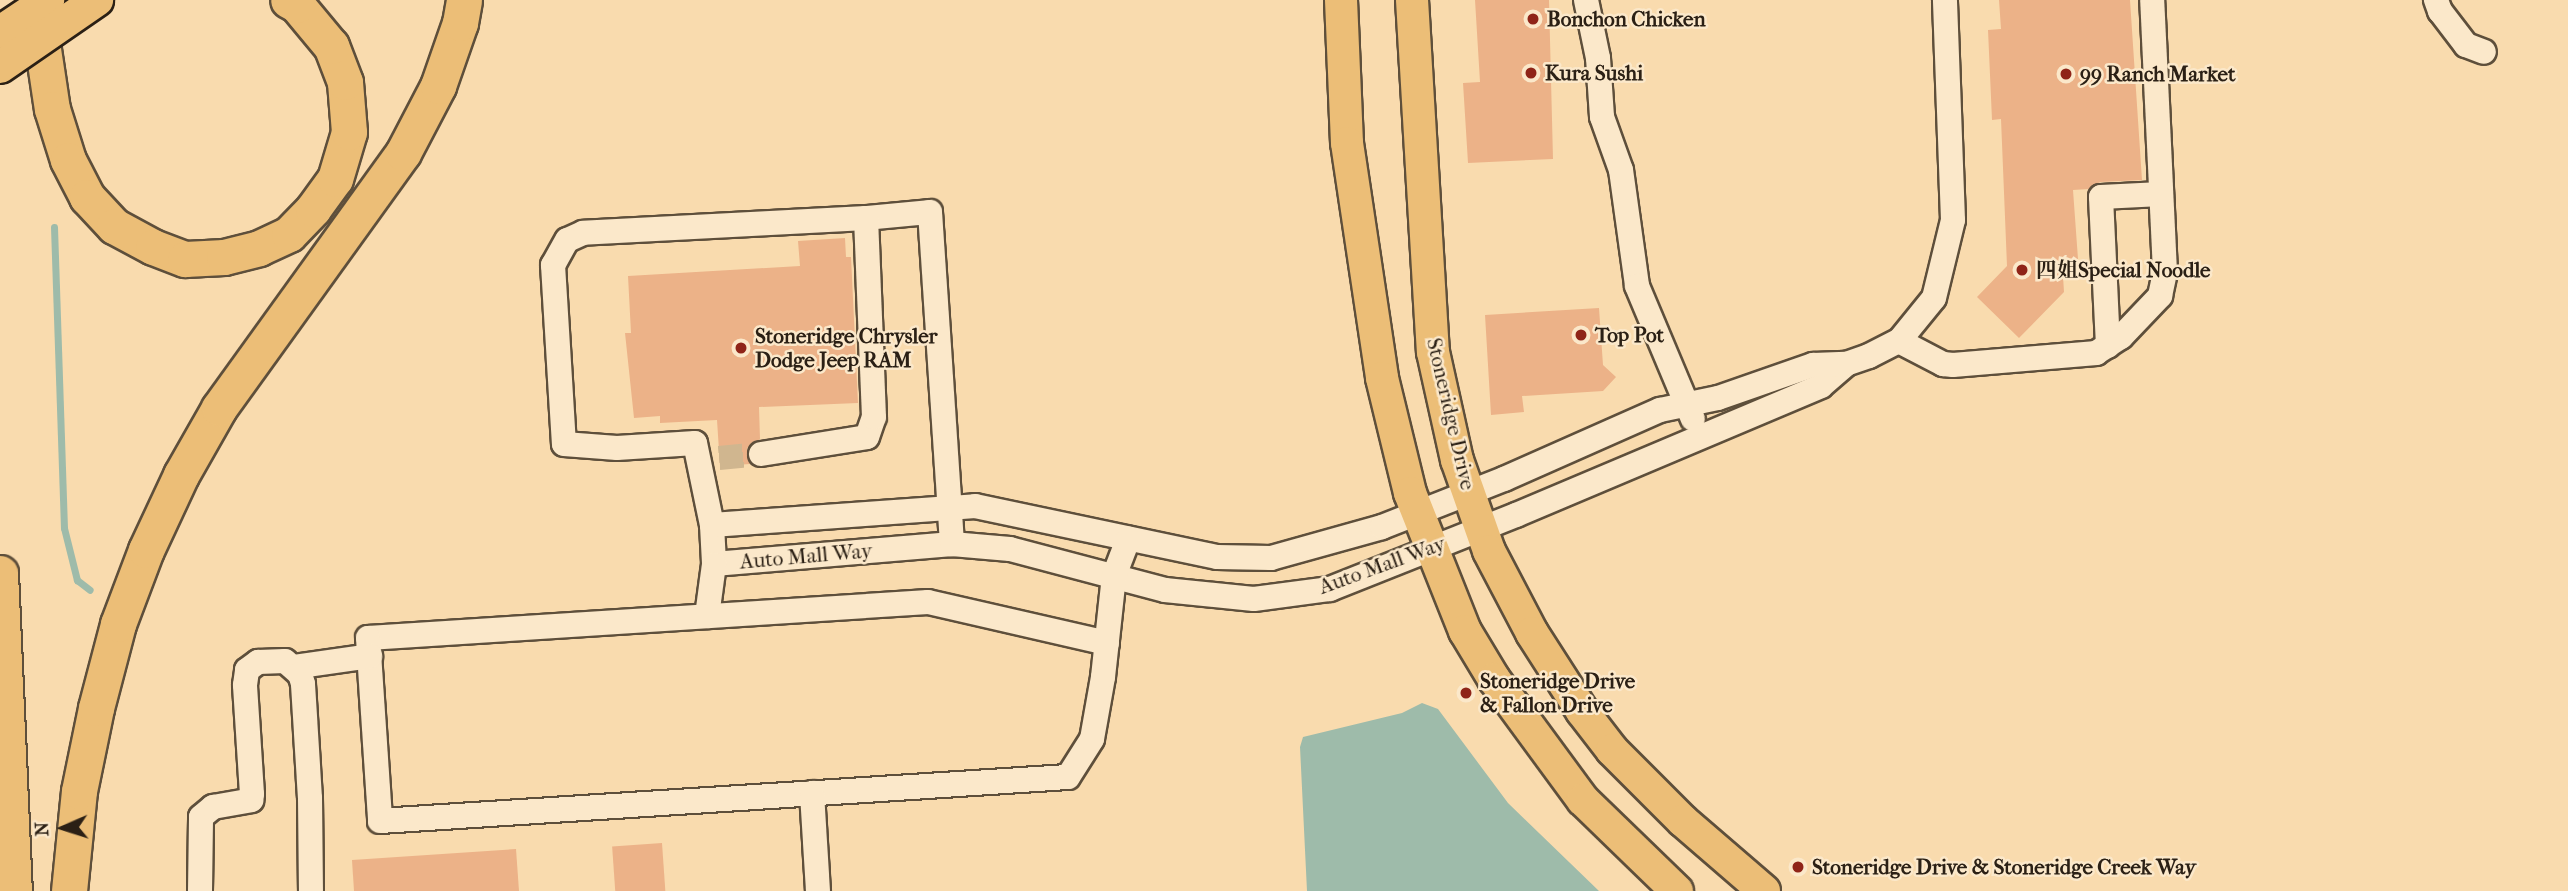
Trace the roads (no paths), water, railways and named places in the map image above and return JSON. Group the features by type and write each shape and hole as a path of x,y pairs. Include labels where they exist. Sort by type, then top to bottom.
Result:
{"highway":[{"path":"36,0 51,108 68,160 87,197 114,226 153,247 185,259 224,257 259,248 289,234 313,209 335,179 349,132 345,82 331,46 297,5 288,0"},
{"path":"69,891 79,791 96,708 118,624 146,550 181,475 219,408 402,153 438,86 460,23 464,0"},
{"path":"0,573 14,891"}],"main road":[{"path":"0,32 48,0"},
{"path":"0,67 97,0"},
{"path":"1341,0 1347,143 1382,378 1407,484 1465,631 1538,742 1583,800 1677,891"},
{"name":"Stoneridge Drive","path":"1412,0 1433,352 1457,460 1481,528 1532,633 1605,741 1683,821 1764,891"}],"street":[{"path":"1586,0 1598,58 1602,117 1621,170 1637,286 1701,436"},
{"path":"1846,364 1899,341 1934,298 1953,219 1945,0"},
{"path":"1899,341 1942,364 1953,365 2096,354 2121,337 2160,296 2165,272 2152,0"},
{"path":"2436,0 2440,10 2466,45 2484,52"},
{"path":"2108,346 2101,197 2161,194"},
{"path":"712,525 708,458 695,443 617,448 564,444 553,265 567,240 583,233 866,218 930,212 952,544"},
{"path":"761,454 867,437 874,417 866,218"},
{"name":"Auto Mall Way","path":"1846,364 1821,386 1330,589 1254,599 1165,590 1010,549 952,544 714,564 712,525 949,508 996,508 1217,557 1271,558 1352,537 1418,513 1660,410 1718,398 1813,365 1846,364"},
{"path":"1107,643 928,602 369,638 380,821 1068,777 1092,739 1107,643 1114,576 1128,539"},
{"path":"707,616 714,564"},
{"path":"294,667 370,656"},
{"path":"200,891 201,817 213,807 251,800 253,794 245,685 247,670 258,662 285,661 294,667 303,684 310,798 311,891"},
{"path":"812,793 818,891"}],"waterway":[{"path":"54,227 64,528 77,580 90,590"}],"tunnel":[{"path":"719,458 761,454"}],"place":[{"name":"Bonchon Chicken","path":"1533,19"},
{"name":"Kura Sushi","path":"1531,73"},
{"name":"99 Ranch Market","path":"2066,74"},
{"name":"四姐Special Noodle","path":"2022,270"},
{"name":"Top Pot","path":"1581,335"},
{"name":"Stoneridge Chrysler Dodge Jeep RAM","path":"741,348"},
{"name":"Stoneridge Drive & Fallon Drive","path":"1466,693"},
{"name":"Stoneridge Drive & Stoneridge Creek Way","path":"1798,867"}]}
